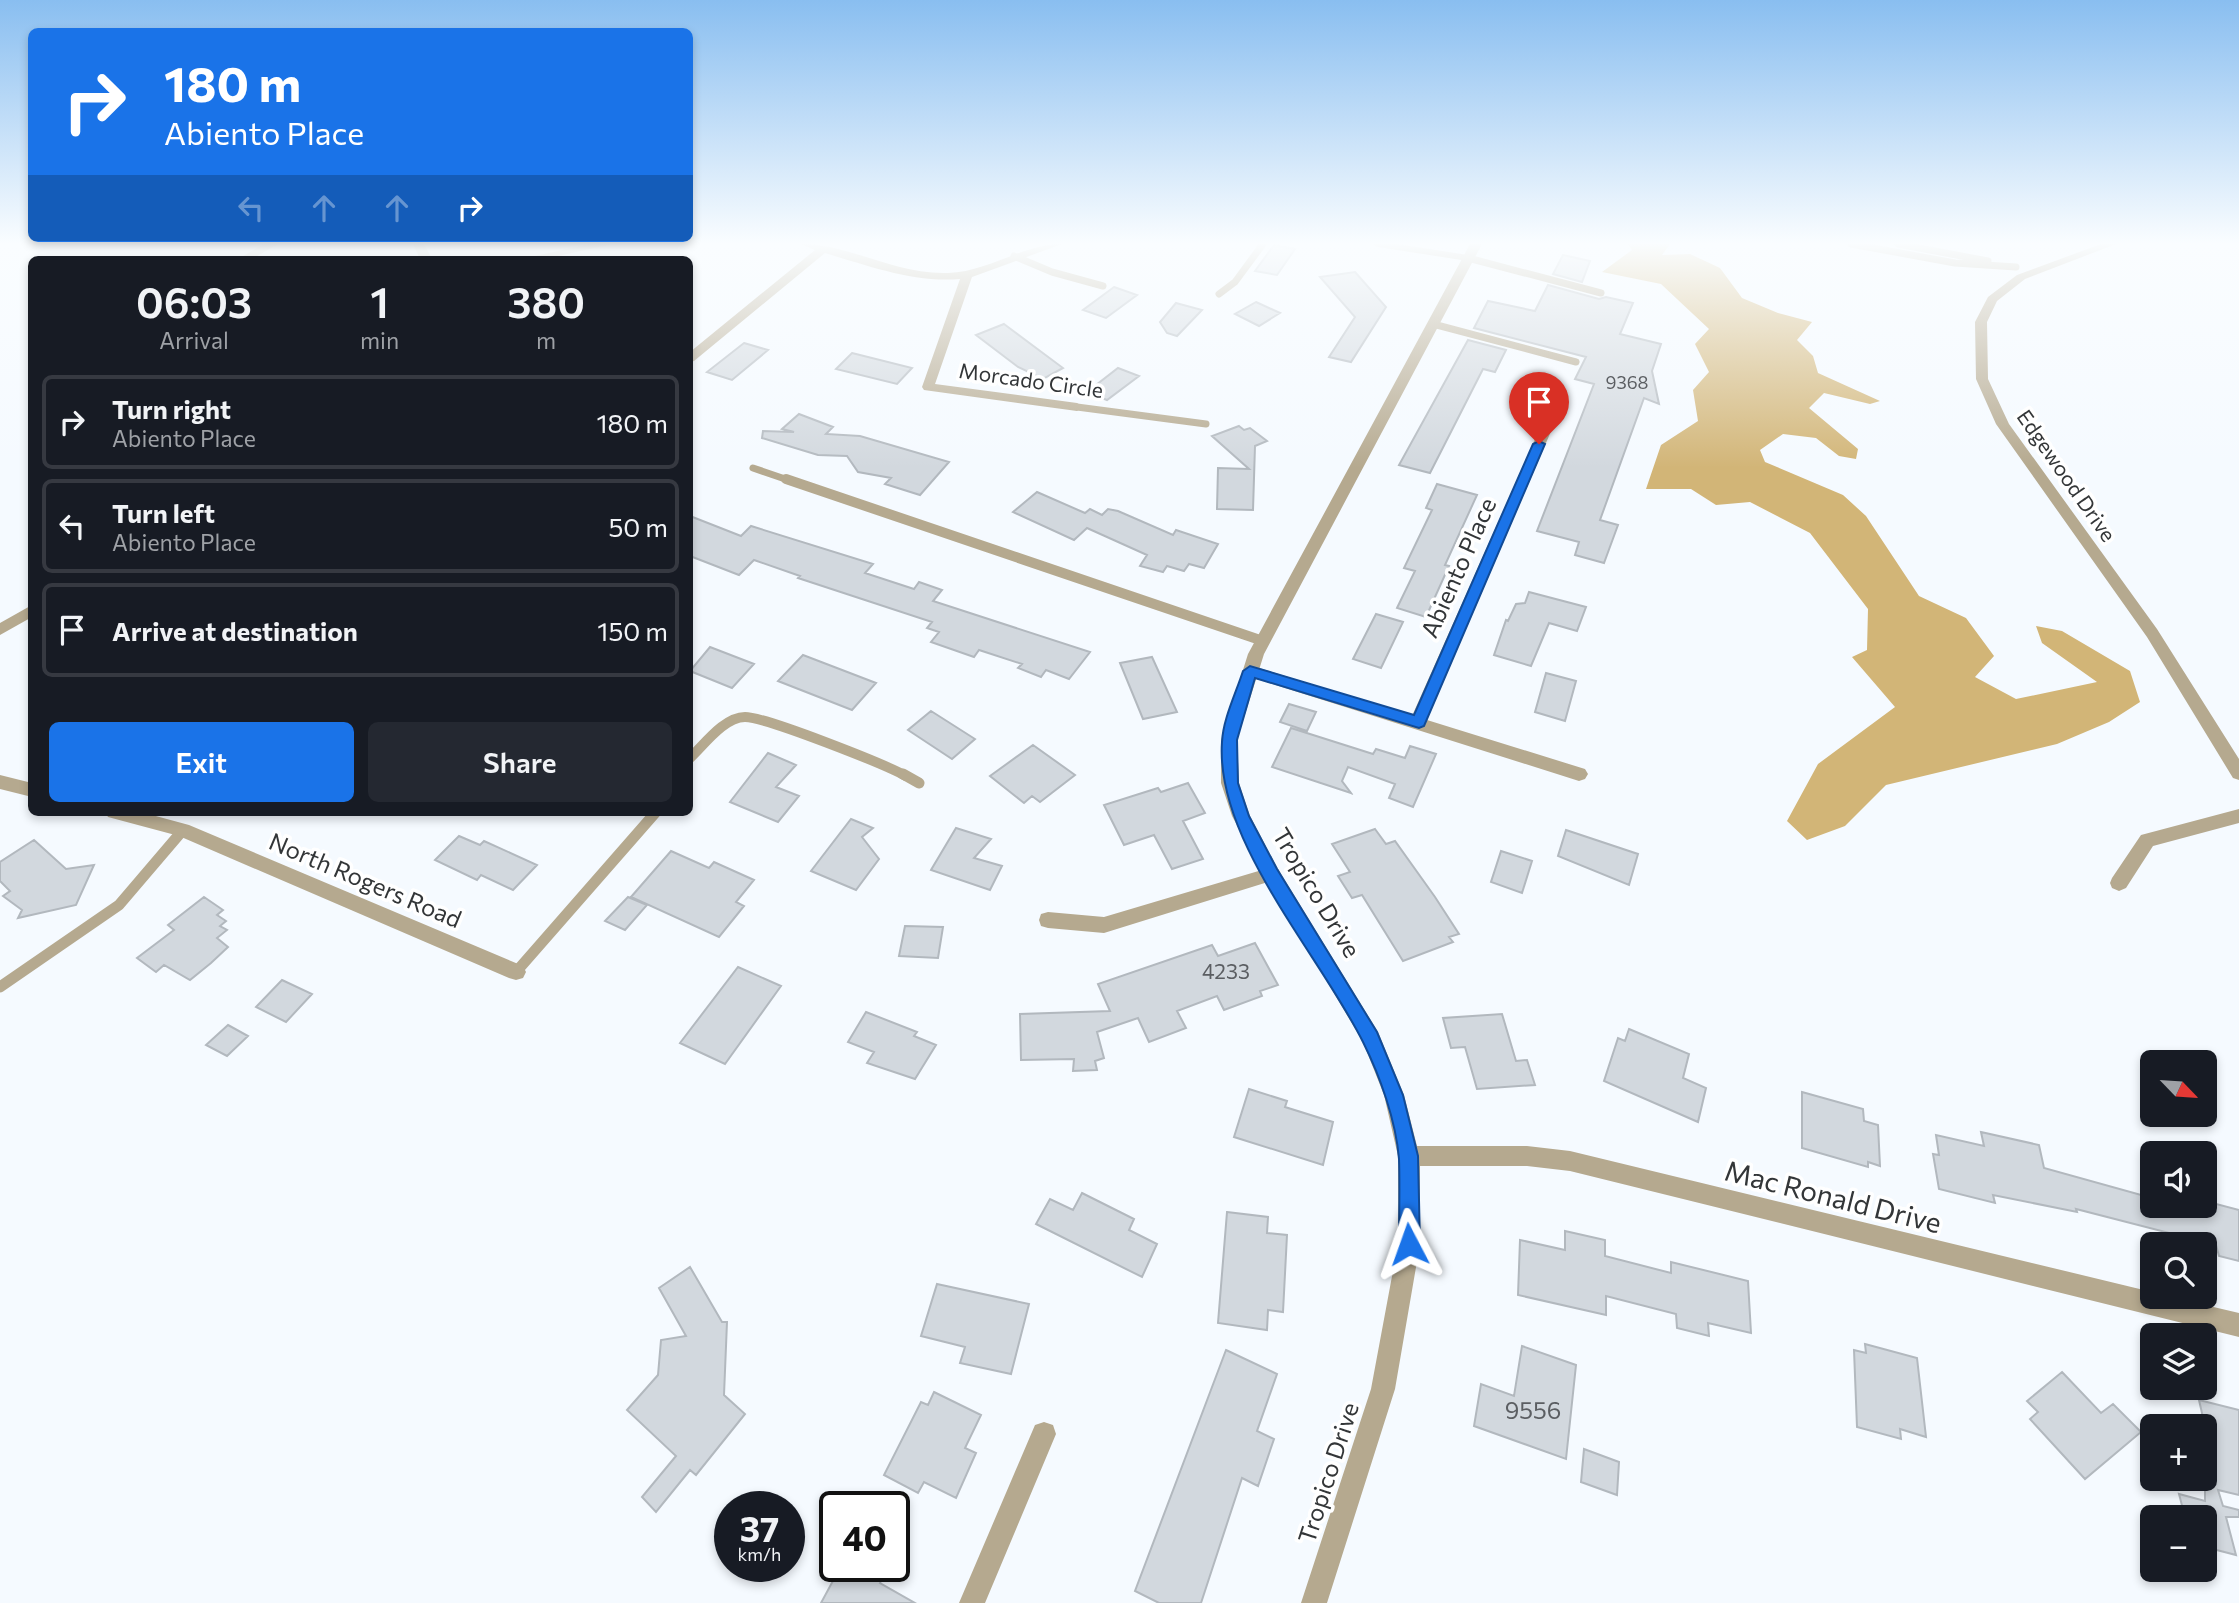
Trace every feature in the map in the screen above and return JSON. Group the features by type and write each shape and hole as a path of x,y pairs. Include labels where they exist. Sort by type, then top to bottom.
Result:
{"street":[{"path":"693,356 738,319"},
{"name":"Morcado Circle","path":"952,319 928,387 1077,407"},
{"name":"Tropico Drive","path":"1314,1603 1383,1389 1409,1244 1409,1156 1394,1095 1371,1038 1272,874 1241,816 1230,783 1229,740 1250,671 1263,641 1436,319"},
{"name":"Edgewood Drive","path":"1983,319 1980,368 1986,391 2017,444 2152,633 2239,773"},
{"name":"Abiento Place","path":"1419,722 1561,394"},
{"path":"0,630 28,612"},
{"path":"1250,671 1579,774"},
{"path":"0,782 28,789"},
{"name":"North Rogers Road","path":"129,816 183,830 516,972"},
{"path":"2119,883 2147,840 2239,816"},
{"path":"1048,920 1104,925 1272,874"},
{"name":"Mac Ronald Drive","path":"1409,1156 1527,1156 1570,1161 2239,1325"},
{"path":"972,1603 1044,1434"}],"lane":[{"path":"1433,324 1576,362"},
{"name":"Morcado Circle","path":"1077,407 1206,424"},
{"path":"753,468 1263,641"},
{"path":"693,755 727,723 744,717 772,724 901,773 919,783"},
{"path":"516,972 652,816"},
{"path":"0,987 119,905 183,830"}],"shaded area":[{"path":"1698,319 1800,319 1812,322 1797,340 1813,356 1818,373 1880,401 1870,404 1824,393 1809,408 1858,449 1856,459 1839,456 1816,438 1783,434 1760,450 1765,462 1843,495 1866,516 1919,596 1966,618 1994,656 1975,677 2016,699 2097,682 2042,643 2036,626 2062,631 2130,671 2140,702 2109,722 2057,744 1886,785 1845,826 1807,840 1787,821 1818,764 1895,707 1852,657 1867,650 1868,609 1810,533 1750,502 1716,505 1691,489 1646,489 1661,445 1698,421 1693,390 1709,372 1695,344 1709,329"}],"building":[{"path":"1163,319 1194,319 1177,336 1167,333 1160,322"},
{"path":"1245,319 1271,319 1259,326"},
{"path":"1354,319 1378,319 1351,362 1329,357"},
{"path":"1479,319 1626,319 1620,334 1661,344 1652,371 1659,404 1644,398 1600,520 1618,525 1604,563 1575,555 1579,542 1537,531 1594,384 1575,379 1586,357 1474,328"},
{"path":"1004,324 1063,368 1043,379 1018,367 976,335"},
{"path":"1468,340 1506,350 1495,372 1483,369 1430,473 1399,465"},
{"path":"744,343 768,350 732,380 707,372"},
{"path":"852,353 912,368 897,384 836,369"},
{"path":"1118,368 1139,376 1107,400 1087,392"},
{"path":"799,414 833,427 826,434 860,436 949,462 920,495 885,484 891,478 858,472 847,456 818,455 762,438 763,431 794,432 782,429"},
{"path":"1239,426 1244,430 1250,428 1267,441 1255,446 1253,510 1217,509 1218,468 1249,469 1212,436"},
{"path":"1437,484 1477,495 1445,565 1449,566 1426,617 1397,608 1415,571 1404,568 1432,510 1426,508"},
{"path":"1037,492 1085,513 1090,509 1102,515 1108,509 1118,511 1173,535 1176,530 1218,544 1204,568 1189,564 1184,571 1167,566 1163,572 1140,566 1147,555 1087,528 1074,540 1013,512"},
{"path":"693,517 741,536 751,526 873,564 865,573 914,589 919,582 942,590 933,601 1090,652 1069,679 1046,670 1041,677 1018,668 1022,664 979,650 974,657 931,642 939,632 927,628 932,622 798,578 800,576 754,560 739,575 693,557"},
{"path":"1529,592 1586,607 1577,631 1549,623 1531,666 1494,655 1506,620 1508,621 1516,604 1525,603"},
{"path":"1376,614 1403,622 1381,668 1353,659"},
{"path":"710,647 754,664 732,688 693,672 693,667"},
{"path":"803,655 876,683 852,710 778,681"},
{"path":"1152,657 1177,712 1143,719 1120,663"},
{"path":"1546,673 1576,681 1565,721 1535,712"},
{"path":"1289,704 1316,712 1307,731 1280,722"},
{"path":"931,711 975,739 952,759 908,730"},
{"path":"1291,728 1373,754 1376,749 1405,758 1410,746 1436,754 1413,807 1389,798 1395,784 1348,767 1342,781 1351,793 1272,767"},
{"path":"1033,745 1075,775 1040,802 1032,796 1024,803 990,776"},
{"path":"768,753 796,765 776,787 799,796 778,822 730,802"},
{"path":"1188,783 1205,813 1183,821 1203,859 1172,869 1154,835 1124,845 1104,805 1158,788 1161,792"},
{"path":"851,819 873,828 862,837 879,859 856,890 811,871"},
{"path":"956,828 991,839 974,858 1002,866 990,890 931,870"},
{"path":"1375,829 1386,844 1395,841 1435,897 1459,934 1449,937 1453,942 1403,961 1362,895 1352,898 1338,876 1350,872 1332,844"},
{"path":"1566,830 1638,854 1629,885 1558,856"},
{"path":"459,836 480,845 484,841 537,865 513,890 481,875 477,880 435,860"},
{"path":"34,840 66,869 94,865 76,905 18,918 22,910 3,896 10,891 0,881 0,862"},
{"path":"671,851 709,868 714,862 754,880 736,902 744,906 719,937 631,897"},
{"path":"1501,851 1532,861 1522,893 1491,882"},
{"path":"204,897 223,910 217,915 226,921 220,926 227,930 217,938 228,947 211,963 190,980 164,965 156,972 137,958 174,930 168,925"},
{"path":"628,897 647,905 625,930 605,921"},
{"path":"905,926 943,927 938,958 899,956"},
{"path":"1255,943 1278,985 1260,991 1262,996 1224,1010 1217,996 1177,1011 1186,1028 1149,1042 1138,1018 1097,1032 1104,1058 1095,1061 1097,1070 1073,1071 1074,1059 1021,1060 1020,1014 1110,1011 1098,984 1212,945 1218,956"},
{"path":"738,967 781,986 725,1064 680,1043"},
{"path":"282,980 312,994 286,1022 256,1007"},
{"path":"866,1012 917,1032 914,1036 936,1045 915,1079 867,1063 874,1052 848,1042"},
{"path":"1502,1014 1516,1061 1527,1060 1535,1085 1477,1089 1465,1047 1451,1048 1443,1018"},
{"path":"228,1025 248,1036 227,1056 206,1045"},
{"path":"1629,1029 1689,1054 1683,1078 1706,1088 1698,1122 1604,1081 1618,1038 1625,1041"},
{"path":"1249,1089 1287,1101 1285,1107 1333,1122 1323,1165 1234,1137"},
{"path":"1802,1092 1863,1109 1864,1121 1878,1125 1880,1166 1868,1162 1868,1167 1802,1148"},
{"path":"1981,1132 2039,1145 2044,1168 2140,1195 2140,1218 2217,1218 2217,1204 2239,1210 2239,1261 2219,1256 2217,1232 2165,1232 2076,1209 2077,1212 1993,1195 1995,1203 1939,1189 1933,1154 1939,1155 1936,1135 1984,1146"},
{"path":"1082,1193 1134,1219 1129,1230 1157,1244 1142,1277 1036,1224 1050,1199 1073,1210"},
{"path":"1227,1212 1268,1217 1267,1233 1287,1235 1283,1312 1268,1310 1267,1330 1218,1323"},
{"path":"1565,1231 1605,1240 1605,1256 1671,1273 1671,1262 1748,1281 1751,1333 1708,1323 1709,1336 1677,1328 1676,1314 1606,1296 1606,1315 1518,1295 1520,1240 1565,1250"},
{"path":"690,1267 722,1322 727,1322 724,1395 745,1414 696,1475 690,1470 656,1512 642,1497 676,1456 627,1410 658,1375 661,1340 686,1336 659,1288"},
{"path":"937,1284 1029,1304 1011,1374 960,1363 965,1347 921,1336"},
{"path":"1865,1344 1917,1358 1926,1437 1900,1429 1901,1439 1857,1427 1854,1350 1866,1353"},
{"path":"1522,1346 1576,1365 1566,1459 1474,1426 1481,1384 1514,1396"},
{"path":"1226,1350 1277,1374 1257,1431 1274,1439 1258,1486 1242,1478 1201,1603 1159,1603 1135,1591"},
{"path":"2062,1372 2101,1413 2113,1404 2140,1433 2085,1479 2030,1419 2038,1412 2027,1401"},
{"path":"934,1392 981,1415 965,1448 976,1453 956,1498 924,1482 918,1493 884,1475 921,1402 928,1405"},
{"path":"2199,1400 2239,1410 2239,1495 2218,1490 2223,1506 2239,1510 2239,1517 2226,1517 2236,1555 2217,1550 2217,1505 2182,1505 2179,1494 2205,1501 2205,1491 2217,1491 2217,1414 2202,1414"},
{"path":"1584,1449 1619,1462 1617,1495 1581,1482"},
{"path":"832,1582 881,1582 915,1603 821,1603"}],"route":[{"path":"1409,1244 1409,1156 1394,1095 1371,1038 1272,874 1241,816 1230,783 1229,740 1250,671 1419,722 1539,444"}]}
